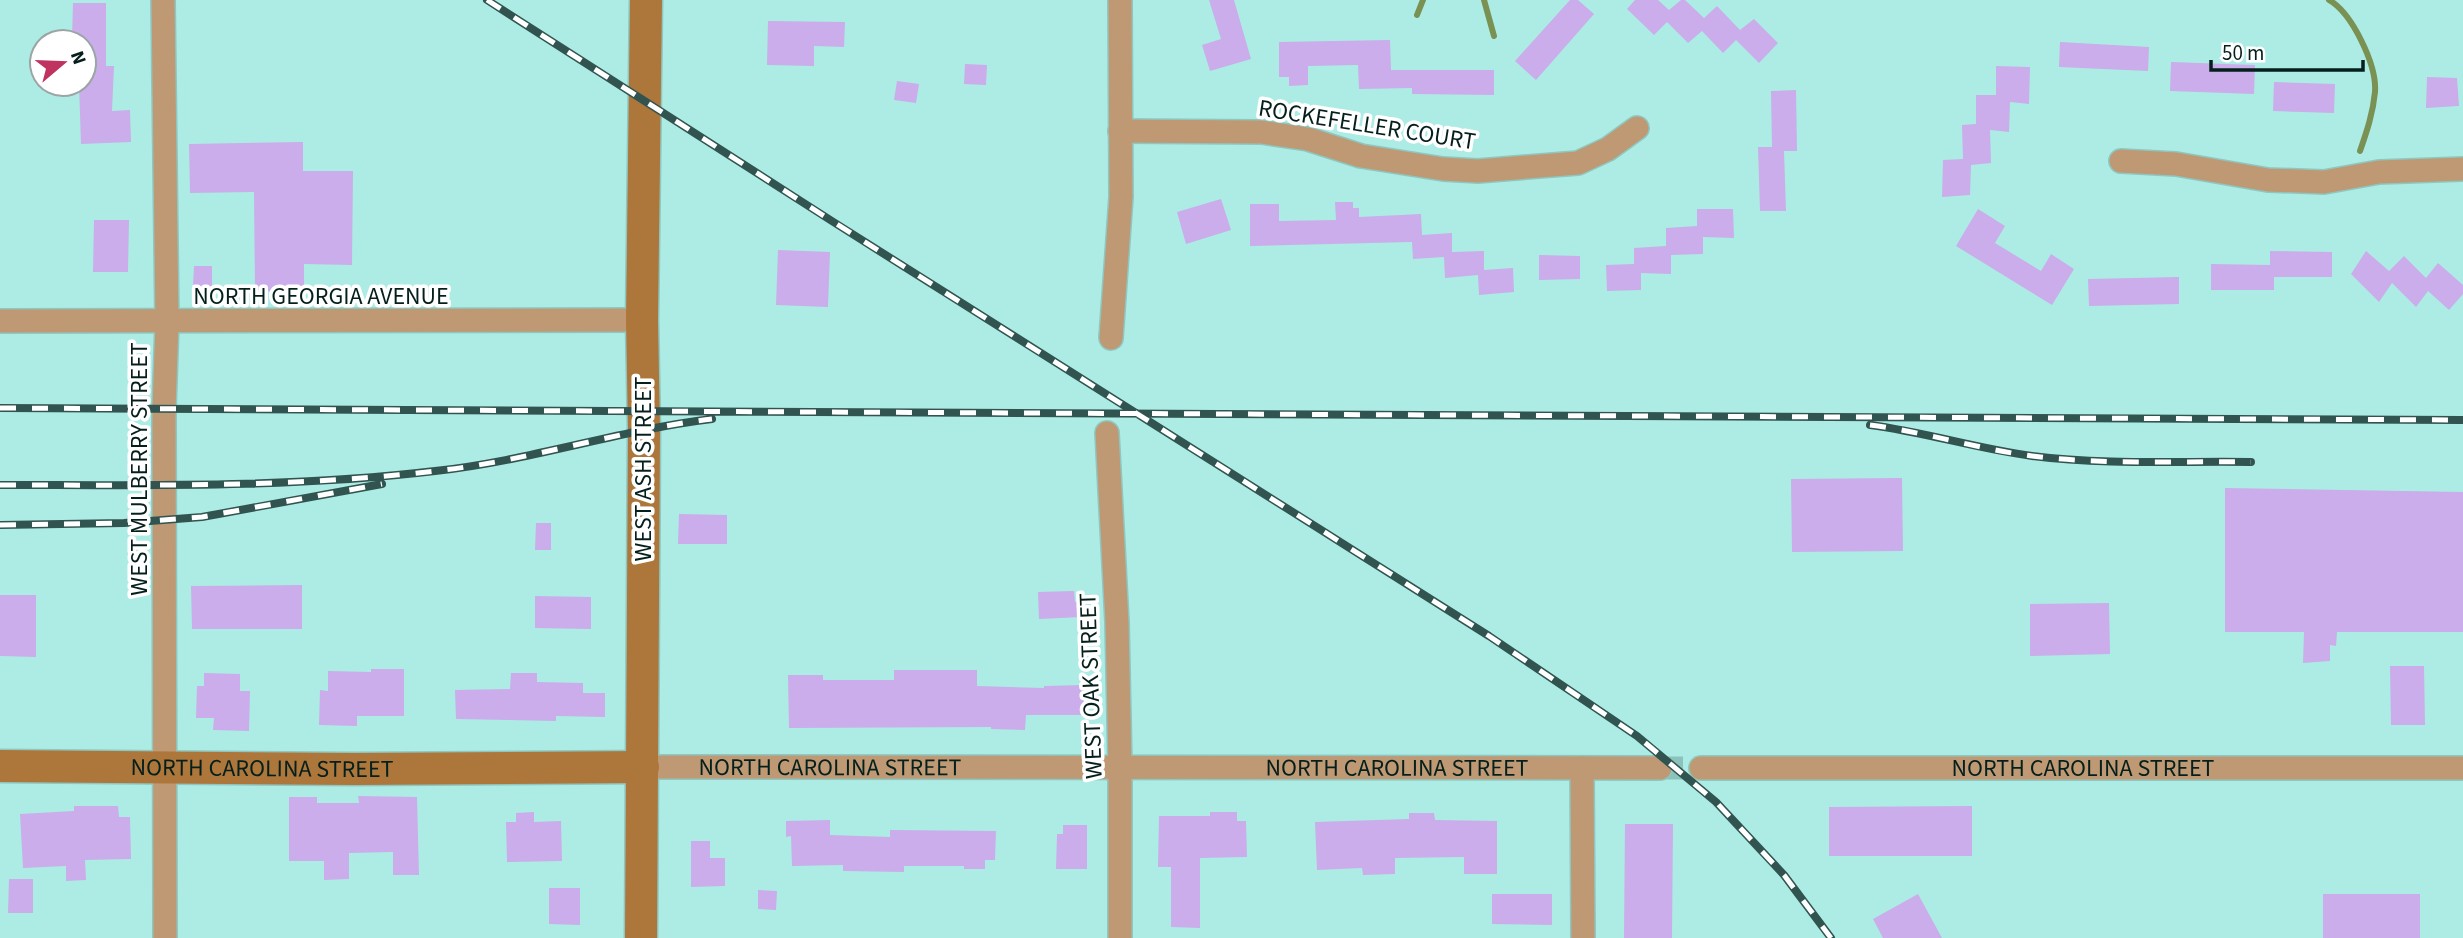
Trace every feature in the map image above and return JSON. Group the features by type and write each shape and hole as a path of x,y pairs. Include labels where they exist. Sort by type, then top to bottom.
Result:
{"main road":[{"name":"WEST ASH STREET","path":"641,938 644,430 642,320 646,0"},
{"name":"NORTH CAROLINA STREET","path":"0,766 354,769 643,767"}],"street":[{"name":"WEST MULBERRY STREET","path":"163,0 167,323 164,409 165,938"},
{"path":"1111,338 1121,197 1120,0"},
{"name":"ROCKEFELLER COURT","path":"1120,131 1261,132 1308,139 1361,156 1443,169 1478,171 1578,163 1608,149 1637,128"},
{"path":"2121,161 2176,164 2268,180 2324,182 2379,172 2463,169"},
{"name":"NORTH GEORGIA AVENUE","path":"0,321 167,323 642,320"},
{"name":"WEST OAK STREET","path":"1107,433 1117,616 1121,938"},
{"name":"NORTH CAROLINA STREET","path":"643,767 1660,768"},
{"path":"1582,768 1583,938"},
{"name":"NORTH CAROLINA STREET","path":"1701,768 2463,768"}],"building":[{"path":"1209,0 1234,0 1251,59 1210,71 1202,45 1221,39"},
{"path":"1570,0 1578,0 1594,14 1536,80 1515,61"},
{"path":"1635,0 1658,0 1669,10 1681,0 1685,0 1704,18 1717,6 1740,30 1754,19 1778,43 1759,63 1736,40 1723,53 1702,31 1688,43 1667,22 1654,35 1627,9"},
{"path":"73,3 106,3 106,66 114,66 112,111 130,110 131,142 81,144 79,98 98,98 98,28 72,28"},
{"path":"768,21 845,22 844,47 814,46 814,66 767,65"},
{"path":"1390,40 1391,70 1494,70 1494,95 1412,94 1412,88 1359,89 1358,65 1308,66 1308,85 1289,86 1289,77 1279,77 1279,42"},
{"path":"2060,42 2149,47 2148,71 2059,67"},
{"path":"2171,62 2255,65 2254,94 2170,91"},
{"path":"965,64 987,65 986,85 964,84"},
{"path":"1996,66 2030,67 2029,104 2010,102 2009,132 1990,130 1991,163 1971,165 1970,195 1942,197 1943,160 1963,159 1962,125 1976,124 1976,95 1996,95"},
{"path":"2427,77 2457,78 2459,106 2426,108"},
{"path":"897,81 919,84 916,103 894,100"},
{"path":"2274,82 2335,84 2334,113 2273,111"},
{"path":"1796,90 1797,151 1784,151 1786,211 1760,211 1758,147 1772,147 1771,91"},
{"path":"303,142 303,171 353,171 352,265 304,264 304,291 255,291 254,192 190,193 189,144"},
{"path":"1221,199 1231,230 1186,244 1177,212"},
{"path":"1335,202 1353,202 1353,208 1359,208 1359,217 1421,214 1422,235 1452,233 1452,252 1484,251 1484,270 1513,268 1514,292 1479,295 1478,275 1445,278 1444,257 1413,259 1412,242 1250,246 1250,204 1279,204 1279,221 1336,220"},
{"path":"1697,209 1733,209 1734,238 1703,237 1703,254 1671,255 1671,274 1641,273 1641,290 1607,291 1606,265 1634,264 1634,248 1666,246 1666,228 1697,226"},
{"path":"1978,209 2005,226 1995,243 2041,271 2051,254 2074,269 2052,305 1956,246"},
{"path":"94,220 129,220 128,272 93,272"},
{"path":"778,250 830,252 828,307 776,305"},
{"path":"2270,251 2332,252 2332,277 2274,277 2274,290 2211,290 2211,264 2270,265"},
{"path":"2366,251 2389,271 2404,256 2426,278 2438,263 2463,285 2463,294 2449,310 2428,291 2416,307 2392,283 2379,302 2351,274"},
{"path":"1539,255 1580,256 1580,279 1539,280"},
{"path":"194,266 212,266 212,286 193,286"},
{"path":"2179,277 2179,304 2089,306 2088,279"},
{"path":"1902,478 1903,551 1792,552 1791,479"},
{"path":"2225,488 2463,492 2463,632 2337,632 2336,646 2330,645 2330,661 2303,663 2304,632 2225,632"},
{"path":"679,514 727,515 727,544 678,544"},
{"path":"536,523 551,523 551,550 535,550"},
{"path":"302,585 302,629 192,629 191,586"},
{"path":"1074,591 1075,602 1080,602 1081,617 1039,619 1038,592"},
{"path":"0,595 36,595 36,657 0,656"},
{"path":"535,596 591,597 591,629 535,628"},
{"path":"2109,603 2110,654 2030,656 2030,604"},
{"path":"2390,666 2424,666 2425,725 2391,725"},
{"path":"371,669 404,669 404,716 357,716 357,726 319,725 320,690 328,691 328,671 371,672"},
{"path":"894,670 977,670 977,686 1044,688 1084,685 1084,715 1026,715 1025,730 991,727 789,728 788,675 823,675 823,680 894,680"},
{"path":"204,673 240,674 240,691 250,691 249,731 213,730 214,718 196,718 197,686 204,686"},
{"path":"511,673 537,673 537,682 583,683 583,693 605,693 605,717 556,716 556,721 456,719 455,690 510,689"},
{"path":"358,796 417,797 419,875 393,875 393,852 349,853 349,879 324,880 324,861 289,861 289,797 317,797 317,803 359,803"},
{"path":"74,806 118,806 119,817 130,817 131,859 85,860 86,880 66,881 66,866 23,868 20,814 74,811"},
{"path":"1972,806 1972,856 1829,856 1829,807"},
{"path":"534,812 534,822 561,821 562,861 507,862 506,822 516,822 516,813"},
{"path":"1210,812 1237,812 1237,821 1246,821 1247,857 1200,858 1200,928 1171,927 1171,867 1158,867 1159,816 1210,816"},
{"path":"1409,813 1434,813 1435,820 1497,821 1497,874 1464,874 1464,857 1395,858 1395,874 1363,875 1362,868 1317,870 1315,822 1409,819"},
{"path":"830,820 830,835 890,837 890,830 996,831 995,860 985,860 985,869 964,869 964,866 904,866 904,872 843,871 843,865 792,866 791,836 786,837 786,821"},
{"path":"1625,824 1673,824 1672,938 1624,938"},
{"path":"1063,825 1087,825 1087,869 1056,869 1057,834 1063,834"},
{"path":"691,841 710,841 710,858 725,858 725,886 691,887"},
{"path":"9,879 33,879 33,913 8,913"},
{"path":"549,888 580,888 580,925 549,924"},
{"path":"758,890 777,891 776,910 758,909"},
{"path":"1492,894 1552,894 1552,925 1492,924"},
{"path":"1918,894 1942,938 1883,938 1873,919"},
{"path":"2323,894 2420,894 2420,938 2323,938"}],"waterway":[{"path":"1417,15 1423,0"},
{"path":"1484,0 1494,36"},
{"path":"2329,0 2354,28 2367,54 2375,81 2373,107 2360,151"}],"tunnel":[{"path":"1660,768 1701,768"}],"railway":[{"path":"487,0 1489,636 1637,736 1716,802 1784,875 1831,938"},
{"path":"0,408 2463,420"},
{"path":"0,485 272,483 435,471 712,419"},
{"path":"1870,425 2012,453 2059,459 2114,462 2251,462"},
{"path":"0,525 124,523 202,517 382,484"}]}
